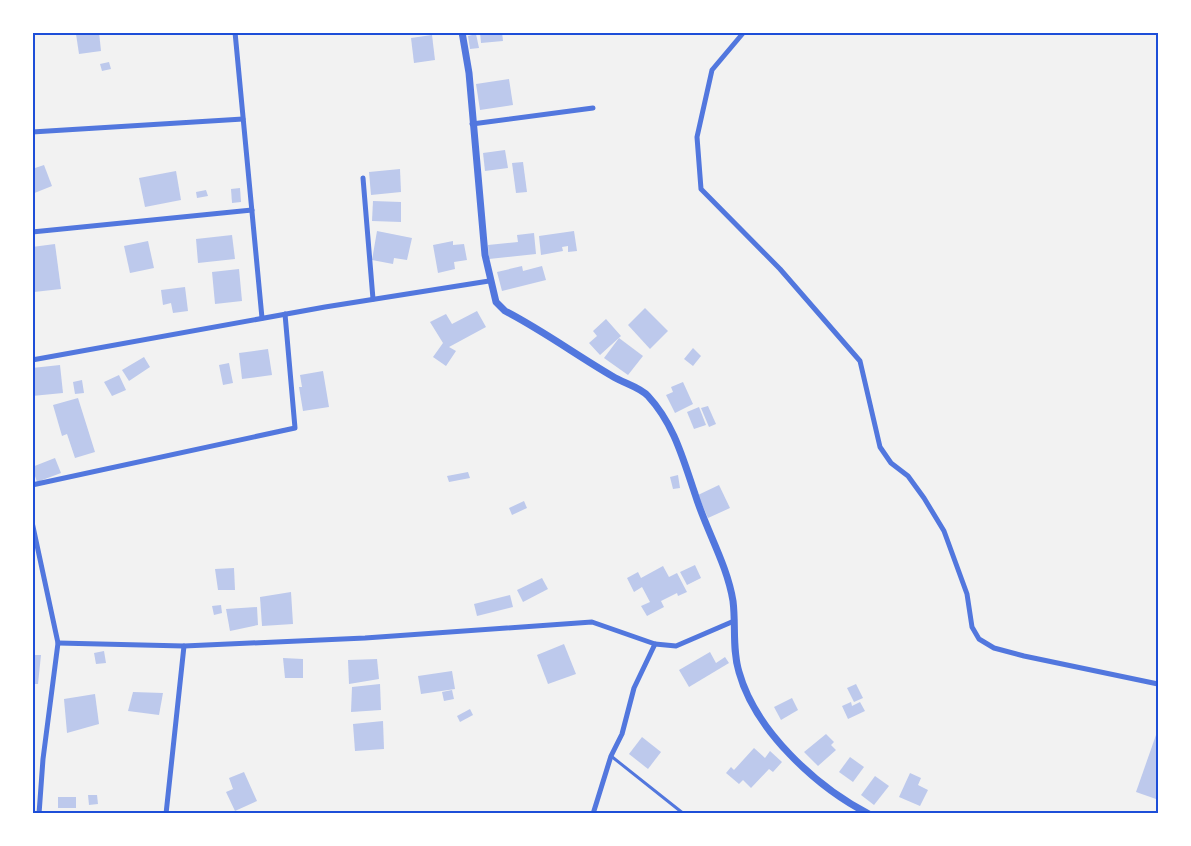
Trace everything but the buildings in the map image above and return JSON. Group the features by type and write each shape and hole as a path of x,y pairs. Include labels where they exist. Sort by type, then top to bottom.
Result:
{"street":[{"path":"235,32 262,318"},
{"path":"462,32 469,73 482,230 489,281 496,302 505,311 647,395 671,425 703,522 725,575 732,601 733,640 739,674 767,730 808,771 855,806 869,814"},
{"path":"744,32 712,70 697,137 701,189 780,269 860,361 880,447 891,463 908,476 944,531 967,594 972,627 979,639 994,648 1024,656 1158,684"},
{"path":"472,124 593,108"},
{"path":"32,132 243,119"},
{"path":"363,178 373,299"},
{"path":"32,232 252,210"},
{"path":"32,360 285,314 489,281"},
{"path":"32,485 295,428 285,314"},
{"path":"32,522 58,643 43,759 39,814"},
{"path":"58,643 184,646 365,638 592,622 655,644 676,646 734,621"},
{"path":"593,814 611,756 622,734 634,688 655,644"},
{"path":"166,814 184,646"}],"lane":[{"path":"611,756 684,814"}]}
